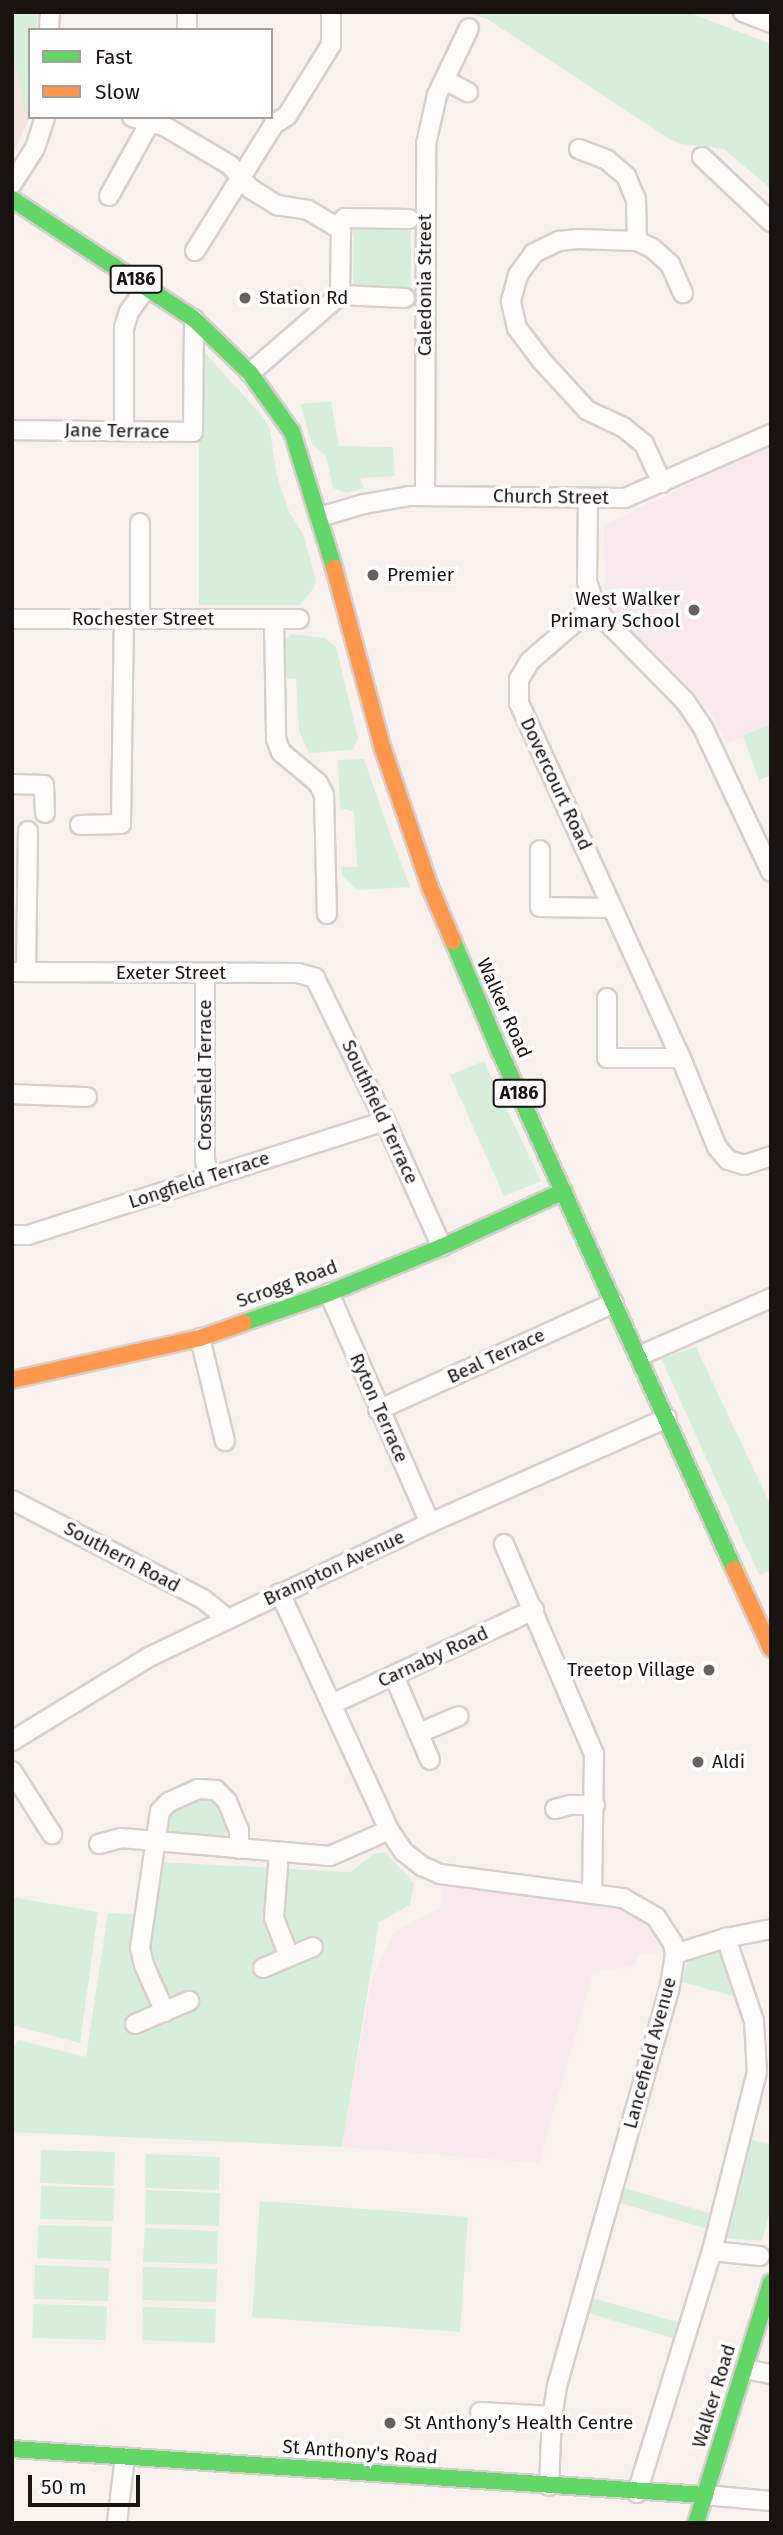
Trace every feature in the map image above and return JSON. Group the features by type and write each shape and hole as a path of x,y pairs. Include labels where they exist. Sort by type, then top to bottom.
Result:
{"main road":[{"name":"A186","path":"12,199 194,319 250,373 292,432 320,517"},
{"name":"Walker Road","path":"320,517 351,639 415,846 466,974 770,1648"},
{"name":"Scrogg Road","path":"12,1380 200,1338 329,1293 442,1247 564,1191"},
{"name":"Walker Road","path":"696,2523 771,2282"},
{"name":"St Anthony's Road","path":"12,2449 637,2493 705,2495"}],"street":[{"path":"195,251 274,124 287,116 331,45 331,12"},
{"path":"743,12 771,23"},
{"name":"Caledonia Street","path":"425,495 426,144 431,111 469,28"},
{"path":"445,80 468,92"},
{"path":"12,184 35,148 44,119"},
{"path":"109,196 152,120 230,165 251,188 277,205 308,210 338,229"},
{"path":"579,149 607,160 626,176 637,207 637,241"},
{"path":"702,157 771,222"},
{"path":"340,295 338,229 345,218 409,219"},
{"path":"662,483 644,444 623,427 587,410 518,345 511,301 518,275 534,253 559,241 637,241 652,248 670,264 683,293"},
{"path":"124,432 124,328 129,312 147,286"},
{"path":"250,373 340,295 405,298"},
{"name":"Jane Terrace","path":"12,430 193,432 194,319"},
{"name":"Church Street","path":"320,517 392,498 425,495 625,498 771,434"},
{"path":"588,499 587,582 594,605 691,710 703,728 771,872"},
{"path":"80,825 121,824 140,523"},
{"name":"Dovercourt Road","path":"594,605 530,661 519,679 517,691 524,717 681,1058 722,1155 744,1165 771,1156"},
{"name":"Rochester Street","path":"12,619 299,619"},
{"path":"274,619 274,699 278,746 318,783 324,795 327,914"},
{"path":"12,784 44,785 45,813"},
{"name":"Exeter Street","path":"28,831 19,972 298,973 315,978"},
{"path":"540,850 540,907 612,908"},
{"name":"Crossfield Terrace","path":"205,973 205,1159 208,1177"},
{"name":"Southfield Terrace","path":"315,978 385,1121 442,1247"},
{"path":"607,998 607,1058 681,1058"},
{"path":"12,1094 87,1097"},
{"name":"Longfield Terrace","path":"12,1235 28,1235 385,1121"},
{"name":"Ryton Terrace","path":"329,1293 378,1410 430,1523"},
{"path":"639,1356 770,1301"},
{"name":"Beal Terrace","path":"378,1410 614,1303"},
{"path":"200,1338 225,1441"},
{"name":"Brampton Avenue","path":"12,1741 149,1657 430,1523 667,1418"},
{"name":"Southern Road","path":"12,1500 203,1599 228,1619"},
{"path":"504,1544 591,1741 595,1766 592,1893"},
{"name":"Lancefield Avenue","path":"280,1593 389,1830 404,1852 422,1866 440,1874 623,1898 645,1908 667,1931 675,1954 669,1990 561,2370 552,2416 549,2486"},
{"name":"Carnaby Road","path":"332,1703 534,1610"},
{"path":"394,1676 430,1760"},
{"path":"419,1733 459,1716"},
{"path":"12,1771 52,1834"},
{"path":"165,2012 144,1965 140,1948 158,1817 164,1806 198,1789 212,1788 227,1801 239,1830 239,1849"},
{"path":"555,1809 570,1805 595,1805"},
{"path":"99,1844 121,1838 279,1853 338,1854 389,1830"},
{"path":"279,1853 274,1918 289,1956"},
{"path":"675,1954 726,1938 771,1929"},
{"path":"637,2493 712,2251 751,2101 758,2059 754,2021 726,1938"},
{"path":"263,1968 313,1947"},
{"path":"135,2024 190,2001"},
{"path":"712,2251 760,2256"},
{"path":"745,2369 771,2374"},
{"path":"480,2413 552,2416"},
{"path":"117,2523 125,2457"},
{"path":"705,2495 771,2501"}],"shaded area":[{"path":"12,12 38,12 37,28 28,28 29,119 12,157"},
{"name":"West Walker Primary School","path":"771,446 771,724 728,743 707,706 667,662 629,630 605,590 604,525"},
{"path":"444,1884 624,1910 649,1928 656,1941 658,1953 639,1955 634,1966 593,1973 539,2163 342,2147 372,1979 394,1932 440,1908"}],"green space":[{"path":"12,12 37,12 37,28 28,28 28,113 25,111 12,44"},
{"path":"467,12 687,12 771,44 771,189 724,149 680,144 668,138 487,19"},
{"path":"354,226 411,228 411,288 353,287"},
{"path":"199,346 263,417 270,430 277,476 289,512 303,534 316,580 314,588 300,605 199,605"},
{"path":"331,401 339,446 393,447 395,476 360,478 364,488 346,493 333,488 326,456 312,444 300,404"},
{"path":"291,634 325,638 336,647 358,738 353,750 309,753 299,731 296,679 284,678 284,642"},
{"path":"771,724 771,775 759,780 743,736"},
{"path":"364,759 410,887 357,890 341,874 341,867 357,867 354,812 340,808 338,760"},
{"path":"484,1061 541,1181 504,1196 450,1075"},
{"path":"696,1347 771,1506 771,1570 759,1575 661,1358"},
{"path":"194,1798 213,1798 216,1802 229,1828 222,1839 171,1834 167,1830 166,1822 173,1808"},
{"path":"385,1852 414,1883 410,1905 379,1922 342,2147 12,2132 12,2051 18,2040 86,2057 108,1913 154,1915 160,1862 351,1872 373,1854"},
{"path":"12,1897 98,1912 80,2043 12,2025"},
{"path":"716,1951 720,1953 737,1997 682,1982 686,1963"},
{"path":"748,2139 771,2144 771,2208 762,2241 722,2238"},
{"path":"41,2150 115,2152 114,2186 40,2183"},
{"path":"146,2154 220,2157 219,2190 145,2188"},
{"path":"41,2186 115,2188 113,2221 40,2219"},
{"path":"625,2188 712,2214 708,2229 620,2203"},
{"path":"146,2190 220,2193 219,2226 145,2224"},
{"path":"260,2201 468,2217 460,2332 252,2317"},
{"path":"38,2225 112,2227 111,2261 37,2258"},
{"path":"145,2228 218,2231 217,2264 143,2262"},
{"path":"35,2265 109,2268 108,2301 34,2299"},
{"path":"143,2267 217,2269 216,2302 142,2300"},
{"path":"593,2298 680,2323 676,2339 588,2313"},
{"path":"34,2304 107,2306 106,2340 32,2338"},
{"path":"143,2307 216,2309 215,2343 142,2340"}],"traffic: fast":[{"path":"12,199 194,319 250,373 292,432 334,568"},
{"path":"453,941 500,1052 734,1569"},
{"path":"243,1323 329,1293 442,1247 564,1191"},
{"path":"696,2523 771,2282"},
{"path":"12,2449 705,2495"}],"traffic: slow":[{"path":"334,568 383,749 430,887 453,941"},
{"path":"12,1380 200,1338 243,1323"},
{"path":"734,1569 771,1649"}],"place":[{"name":"Station Rd","path":"245,298"},
{"name":"Premier","path":"373,575"},
{"name":"West Walker Primary School","path":"694,610"},
{"name":"Treetop Village","path":"709,1670"},
{"name":"Aldi","path":"698,1762"},
{"name":"St Anthony’s Health Centre","path":"390,2423"}]}
